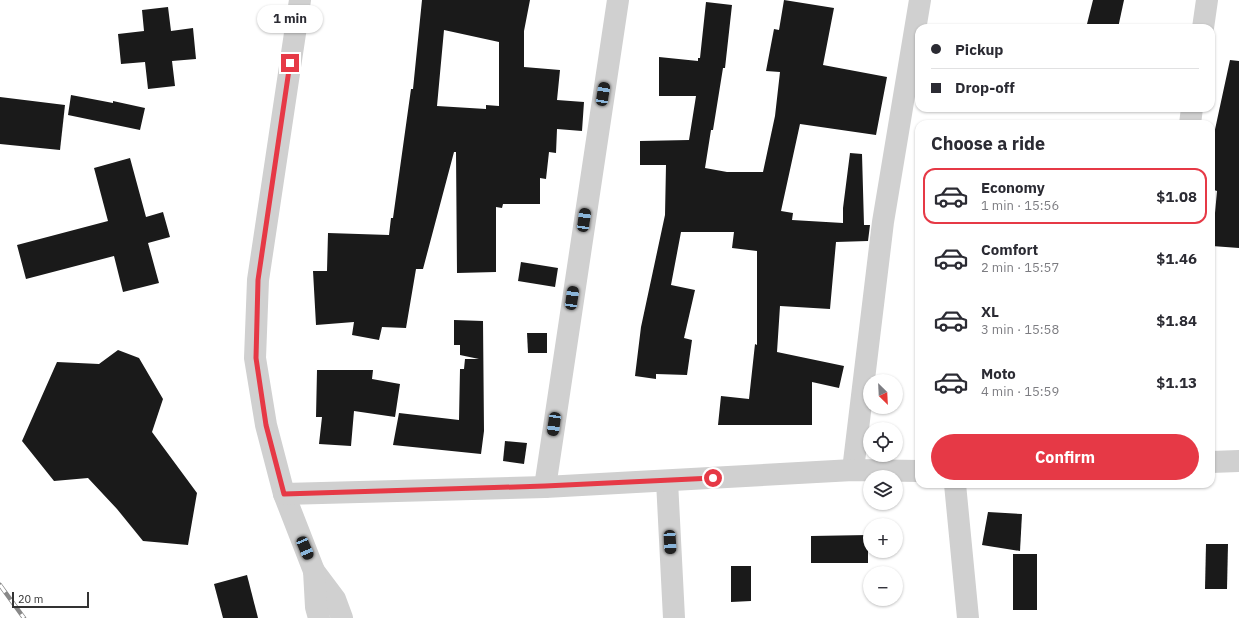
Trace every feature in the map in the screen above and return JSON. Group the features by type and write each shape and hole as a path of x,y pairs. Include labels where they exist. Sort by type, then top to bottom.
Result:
{"street":[{"path":"300,0 258,280 256,358 266,425 284,494 314,571 335,599 342,618"},
{"path":"545,486 618,0"},
{"path":"916,24 920,0"},
{"path":"1204,24 1207,0"},
{"path":"853,470 883,222 915,30"},
{"path":"1215,462 1239,462"},
{"path":"284,494 666,481 853,470 915,471"},
{"path":"666,481 674,618"},
{"path":"955,488 968,618"},
{"path":"314,571 316,608 319,618"}],"building":[{"path":"422,0 530,0 524,31 524,67 560,70 557,100 584,102 582,131 557,129 556,153 549,152 546,179 540,178 540,204 503,204 502,208 496,207 496,272 457,273 456,152 454,152 423,269 416,269 406,328 382,327 379,340 352,335 354,322 316,325 313,271 327,271 328,233 389,235 391,218 393,218 411,89 413,89","holes":["444,30 499,42 499,106 486,105 486,109 437,106"]},
{"path":"784,0 834,8 823,65 887,77 876,135 800,124 781,211 793,213 792,220 843,223 843,208 850,153 862,154 864,225 870,225 868,241 836,242 830,309 780,306 777,352 844,366 839,388 812,382 812,425 718,425 721,396 749,399 755,344 757,345 757,251 732,248 734,232 681,232 671,285 695,290 684,338 692,340 687,375 656,374 656,379 635,376 641,327 665,215 666,165 640,165 640,141 689,140 696,96 659,96 659,57 698,61 698,58 700,58 706,2 732,5 725,68 723,68 705,168 727,172 763,172 775,116 780,72 766,71 774,29 779,30"},
{"path":"1093,0 1124,0 1119,24 1087,24"},
{"path":"168,7 171,31 193,28 196,59 172,61 175,86 148,89 145,62 121,64 118,34 144,31 142,10"},
{"path":"1230,60 1239,61 1239,248 1215,246 1215,213 1217,191 1215,190 1215,129"},
{"path":"71,95 113,103 113,101 145,108 140,130 68,115"},
{"path":"0,97 65,105 60,150 0,144"},
{"path":"130,158 146,217 163,212 170,237 148,243 159,283 123,292 114,256 26,279 17,245 108,221 94,168"},
{"path":"521,262 558,268 555,287 518,281"},
{"path":"454,320 483,321 484,431 481,454 393,445 399,413 459,420 460,369 464,369 465,359 479,359 460,355 460,345 454,345"},
{"path":"527,333 547,333 547,353 528,353"},
{"path":"118,350 139,358 163,399 152,432 197,493 188,545 143,541 117,509 88,478 54,481 22,441 57,362 99,364"},
{"path":"317,370 373,370 372,379 400,384 395,417 354,411 351,446 319,444 322,417 316,417"},
{"path":"505,441 527,443 524,464 503,461"},
{"path":"988,512 1022,514 1020,551 982,545"},
{"path":"863,535 863,558 868,558 868,563 811,563 811,536"},
{"path":"1206,544 1228,544 1227,589 1205,589"},
{"path":"1013,554 1037,554 1037,610 1013,610"},
{"path":"731,566 751,566 751,601 731,602"},
{"path":"247,575 258,618 223,618 214,584"}],"railway":[{"path":"0,585 24,618"}],"route":[{"path":"290,63 258,280 256,358 266,425 284,494 545,486 713,478"}]}
